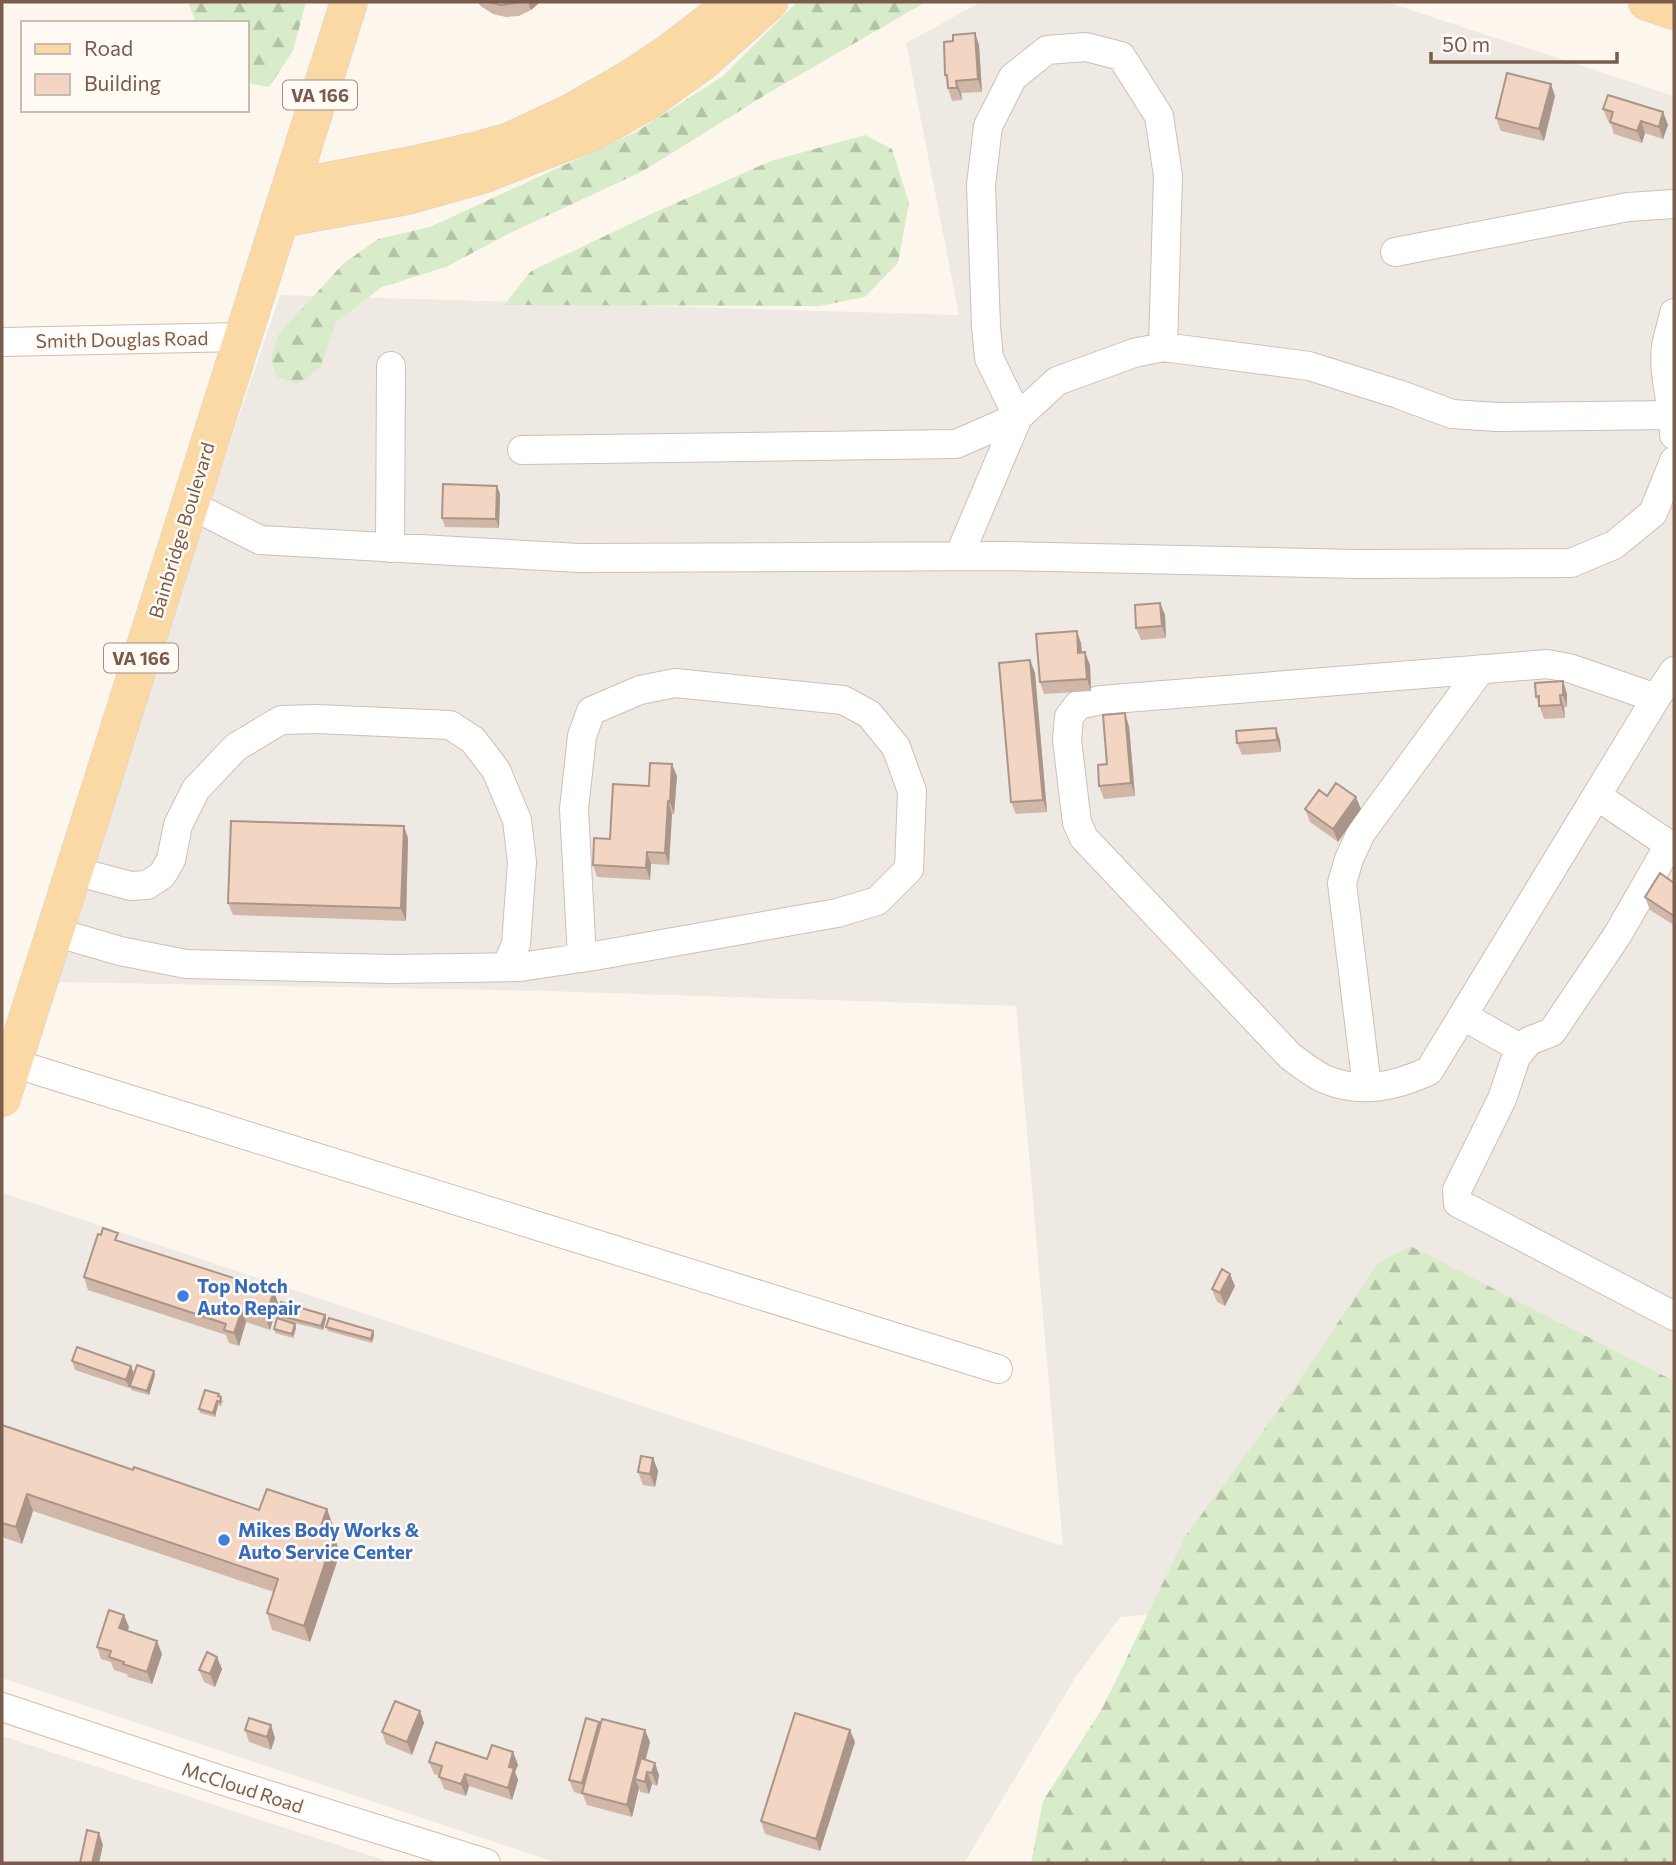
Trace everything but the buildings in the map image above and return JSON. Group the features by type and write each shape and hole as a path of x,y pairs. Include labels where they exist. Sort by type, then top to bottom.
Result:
{"main road":[{"name":"Bainbridge Boulevard","path":"2,1098 349,2"},
{"path":"286,203 412,165 510,141 572,112 631,78 735,2"},
{"path":"286,203 407,196 482,175 595,131 645,103 702,62 769,2"},
{"path":"1647,2 1674,11"}],"street":[{"path":"959,556 1018,417 989,358 981,185 988,126 1013,77 1046,50 1086,47 1121,56 1159,116 1168,176 1163,347"},
{"path":"1395,251 1628,207 1674,204"},
{"path":"1674,313 1666,347 1674,435"},
{"name":"Smith Douglas Road","path":"2,342 242,337"},
{"path":"522,450 956,443 1018,417 1057,381 1134,353 1163,347 1309,366 1452,414 1497,417 1674,415"},
{"path":"390,548 391,366"},
{"path":"189,504 260,540 579,558 1005,556 1356,564 1572,563 1614,545 1653,513 1674,461"},
{"path":"1656,698 1569,668 1546,664 1101,700 1079,705 1069,717 1067,740 1077,823 1084,838 1290,1056 1325,1080 1351,1087 1377,1087 1410,1080 1429,1071 1674,670"},
{"path":"1367,1087 1342,883 1361,832 1481,669"},
{"path":"55,932 120,951 186,964 392,969 520,967 582,958 837,913 877,901 909,869 912,791 896,747 869,715 843,700 831,698 676,683 640,690 592,711 582,736 574,809 582,958"},
{"path":"74,871 131,886 147,885 162,875 172,860 178,825 196,789 236,747 281,720 450,725 473,740 496,770 517,820 522,862 516,944 506,967"},
{"path":"1597,796 1672,846 1618,934 1552,1032 1529,1041 1516,1057 1502,1099 1457,1190 1458,1203 1674,1315"},
{"path":"1462,1016 1522,1049"},
{"path":"13,1063 998,1369"},
{"name":"McCloud Road","path":"2,1707 227,1782 486,1863"}],"shaded area":[{"path":"981,2 1386,2 1674,96 1674,1571 1120,1617 1075,1678 964,1863 558,1863 2,1678 2,1193 1063,1546 1016,1006 545,991 58,982 184,579 280,295 959,315 906,43"},
{"path":"2,1736 393,1863 2,1863"}],"green space":[{"path":"188,2 306,2 293,51 269,87 248,83 248,21 195,21"},
{"path":"797,2 926,2 770,92 643,171 508,234 446,267 382,287 336,322 321,367 298,384 277,377 271,358 278,335 343,264 378,239 430,227 636,132 723,76"},
{"path":"865,135 892,149 909,203 898,263 865,297 819,306 504,305 531,271 649,215 771,161"},
{"path":"1410,1246 1674,1381 1674,1863 1031,1863 1043,1801 1103,1707 1185,1537 1283,1404 1378,1263"}],"place":[{"name":"Top Notch Auto Repair","path":"183,1296"},
{"name":"Mikes Body Works & Auto Service Center","path":"224,1540"}]}
